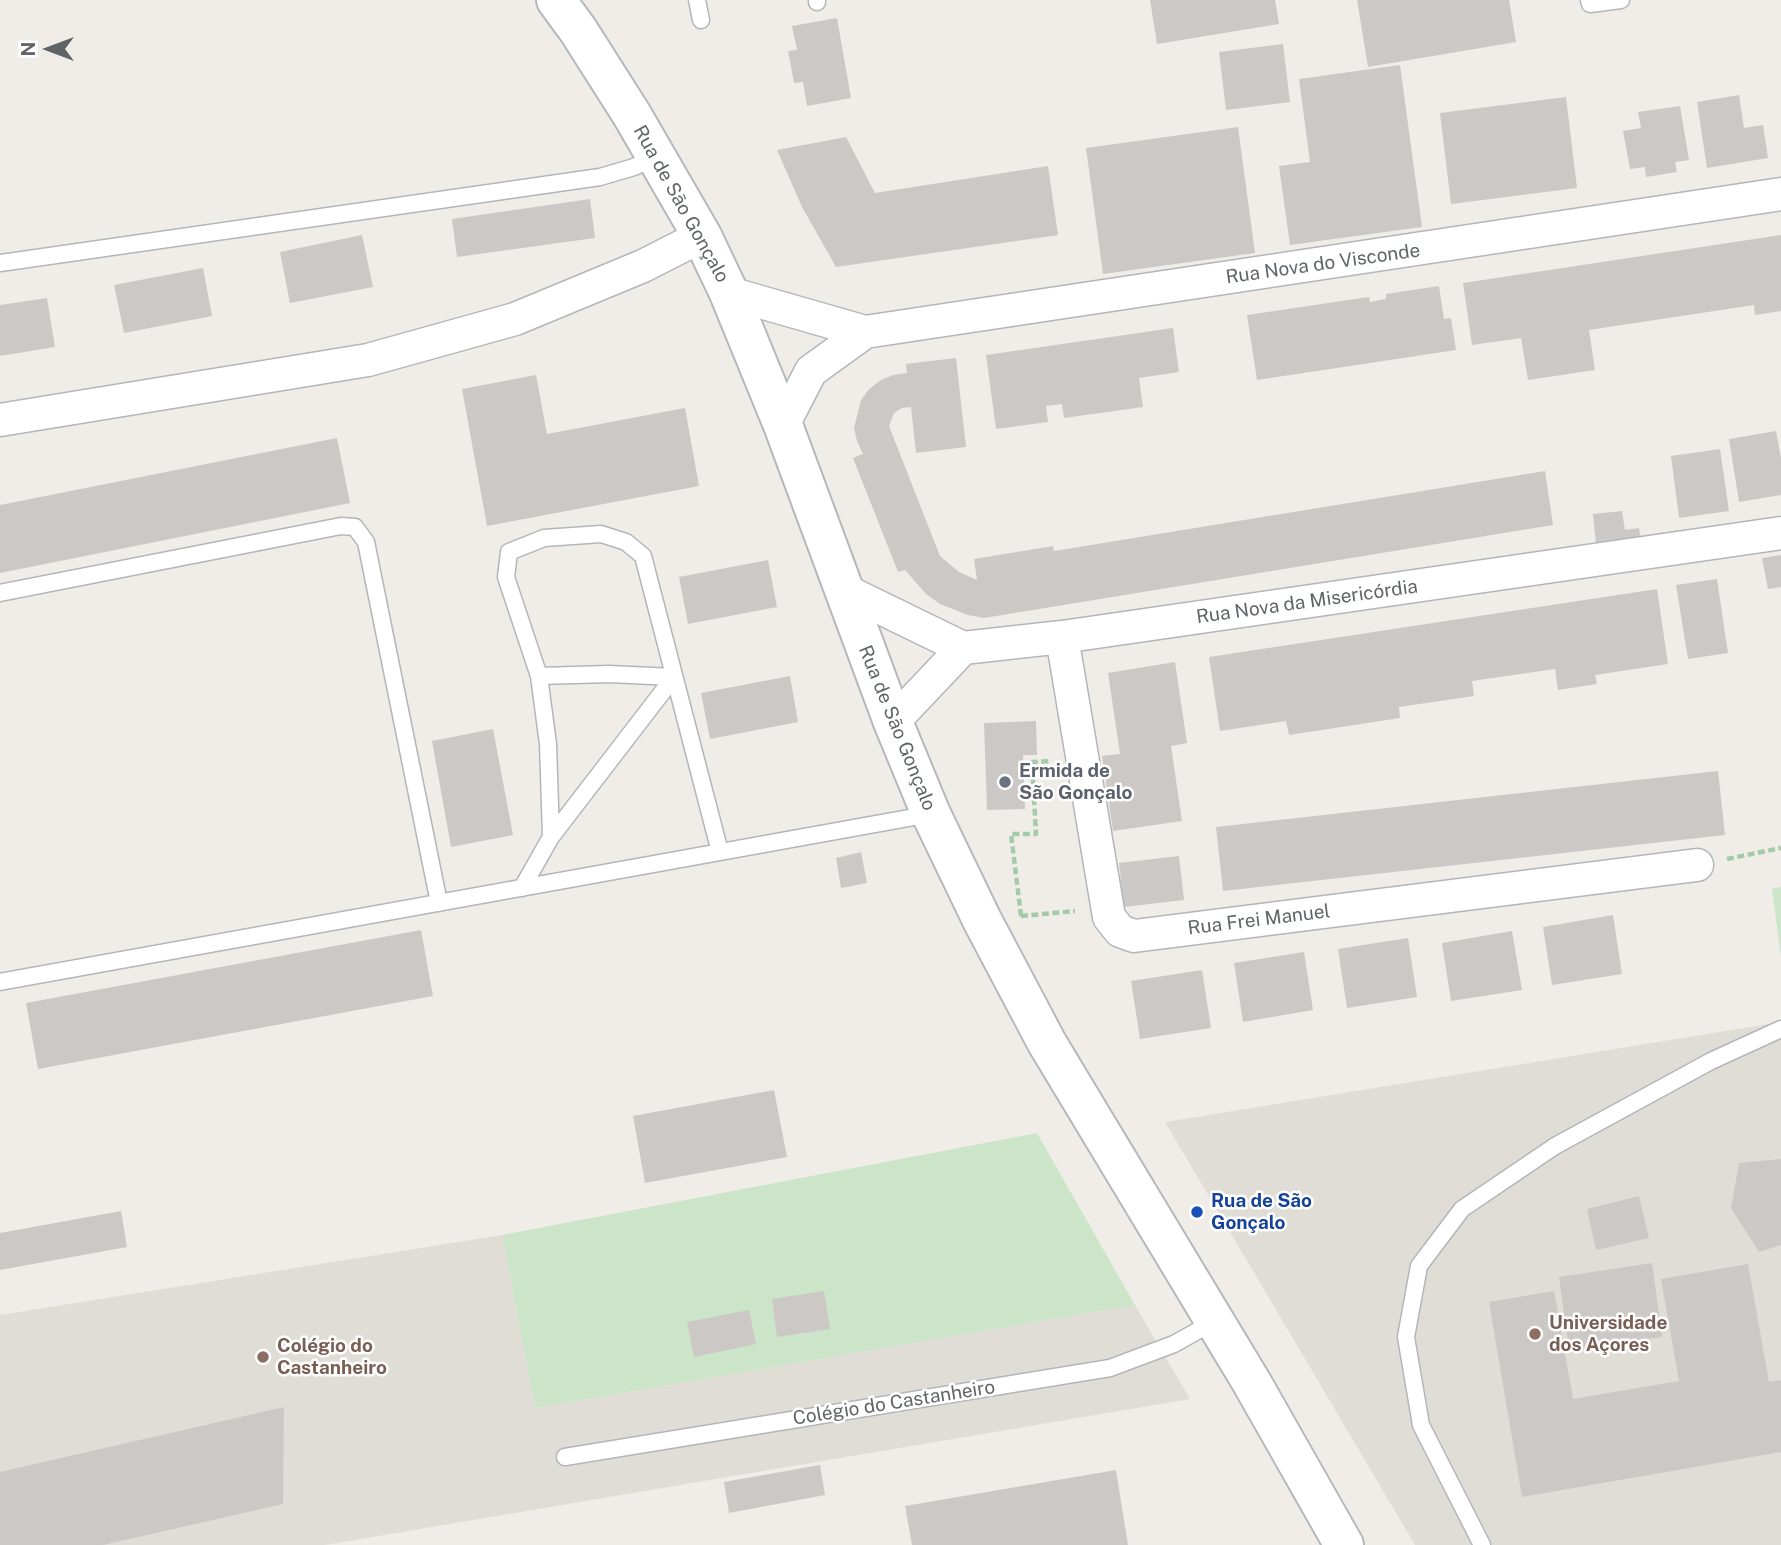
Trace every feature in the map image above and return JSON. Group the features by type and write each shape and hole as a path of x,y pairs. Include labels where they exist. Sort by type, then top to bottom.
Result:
{"main road":[{"name":"Rua de São Gonçalo","path":"556,0 584,40 656,157 702,236 729,293 783,425 893,722 931,814 982,920 1047,1043 1215,1321 1344,1545"}],"street":[{"name":"Rua Nova do Visconde","path":"729,293 864,332 1781,194"},
{"path":"0,420 368,360 515,318 643,266 702,236"},
{"name":"Rua Nova do Visconde","path":"783,425 811,371 864,332"},
{"name":"Rua Nova da Misericórdia","path":"963,648 1062,638 1781,533"},
{"path":"844,590 963,648 893,722"},
{"name":"Rua Frei Manuel","path":"1062,638 1109,917 1120,931 1134,936 1697,865"}],"lane":[{"path":"697,0 701,20"},
{"path":"1589,0 1590,4 1621,0"},
{"path":"0,262 600,177 656,157"},
{"path":"0,593 341,526 355,527 366,542 439,902"},
{"path":"551,837 548,744 539,676 506,577 509,552 544,538 601,534 626,542 643,556 720,852"},
{"path":"539,676 609,674 674,677"},
{"path":"522,888 551,837 674,677"},
{"path":"0,982 931,814"},
{"path":"1482,1545 1421,1425 1406,1337 1419,1266 1462,1209 1555,1146 1711,1061 1781,1029"},
{"name":"Colégio do Castanheiro","path":"565,1457 1110,1368 1174,1344 1215,1321"}],"path":[{"path":"1021,916 1011,834 1036,834 1032,762"},
{"path":"1697,865 1781,848"}],"shaded area":[{"name":"Universidade dos Açores","path":"1781,1022 1781,1545 1415,1545 1165,1122"},
{"name":"Colégio do Castanheiro","path":"502,1235 535,1408 1135,1305 1190,1399 325,1545 0,1545 0,1315"}],"green space":[{"path":"1781,887 1781,957 1772,889"},
{"path":"1037,1133 1135,1305 535,1408 502,1235"}],"building":[{"path":"1150,0 1275,0 1279,24 1157,44"},
{"path":"1357,0 1509,0 1516,42 1368,67"},
{"path":"837,18 851,98 807,106 803,82 794,83 788,51 797,50 792,26"},
{"path":"1283,44 1290,102 1226,110 1219,52"},
{"path":"1400,65 1422,227 1290,245 1279,166 1310,162 1299,79"},
{"path":"1739,95 1744,128 1763,125 1768,158 1707,168 1697,102"},
{"path":"1566,97 1577,188 1451,204 1440,113"},
{"path":"1680,106 1689,160 1675,162 1677,172 1646,177 1645,167 1630,169 1623,131 1641,128 1638,112"},
{"path":"1238,127 1255,253 1103,274 1086,148"},
{"path":"846,137 875,193 1048,166 1058,235 836,267 802,207 777,150"},
{"path":"590,199 595,238 457,257 452,219"},
{"path":"362,235 373,287 290,303 280,252"},
{"path":"1781,235 1781,311 1755,315 1754,305 1589,330 1595,370 1528,380 1521,338 1472,345 1463,283"},
{"path":"203,268 212,316 124,333 114,285"},
{"path":"1439,286 1444,319 1451,318 1456,350 1257,380 1247,315 1369,297 1370,302 1386,299 1386,294"},
{"path":"47,298 55,347 0,356 0,305"},
{"path":"1173,328 1179,372 1139,378 1143,407 1064,418 1062,404 1046,406 1048,422 996,429 986,355"},
{"path":"956,358 966,447 916,453 911,407 894,413 889,426 940,556 959,572 977,580 974,559 1053,546 1054,551 1545,471 1553,525 984,618 968,615 940,604 926,594 905,570 898,572 853,458 863,454 854,428 861,400 869,389 881,380 907,373 906,364"},
{"path":"536,375 547,434 685,408 699,486 487,526 462,389"},
{"path":"1776,431 1781,458 1781,495 1739,502 1729,439"},
{"path":"337,438 350,503 0,573 0,505"},
{"path":"1720,449 1729,511 1679,518 1671,456"},
{"path":"1622,511 1625,530 1639,528 1642,549 1597,554 1593,514"},
{"path":"1781,555 1781,587 1768,589 1762,558"},
{"path":"768,560 777,607 688,624 679,577"},
{"path":"1717,579 1728,653 1688,659 1676,585"},
{"path":"1657,589 1668,664 1595,675 1597,684 1558,690 1555,669 1472,681 1474,696 1399,707 1400,718 1289,735 1286,721 1220,731 1209,657"},
{"path":"1175,662 1187,743 1171,746 1182,821 1113,831 1102,756 1120,754 1108,673"},
{"path":"790,676 798,722 710,739 701,693"},
{"name":"Ermida de São Gonçalo","path":"1036,721 1037,755 1023,755 1025,809 987,810 984,723"},
{"path":"493,729 513,835 451,847 432,741"},
{"path":"1718,771 1725,835 1223,891 1216,827"},
{"path":"861,852 867,883 841,888 836,858"},
{"path":"1179,856 1184,900 1124,907 1119,863"},
{"path":"1613,915 1622,974 1552,985 1543,927"},
{"path":"421,930 433,996 38,1069 26,1003"},
{"path":"1512,931 1522,990 1451,1001 1442,943"},
{"path":"1408,938 1417,997 1347,1008 1338,949"},
{"path":"1304,952 1313,1010 1243,1022 1234,963"},
{"path":"1202,970 1211,1028 1140,1039 1131,981"},
{"path":"774,1090 787,1157 645,1183 633,1116"},
{"path":"1781,1159 1781,1245 1759,1252 1731,1208 1739,1163"},
{"path":"1639,1196 1649,1238 1596,1250 1587,1209"},
{"path":"121,1211 127,1247 0,1270 0,1233"},
{"path":"1652,1263 1662,1337 1569,1350 1559,1277"},
{"path":"1748,1264 1769,1382 1781,1380 1781,1452 1522,1497 1489,1302 1554,1291 1573,1399 1679,1381 1661,1279"},
{"path":"824,1291 830,1329 777,1337 772,1299"},
{"path":"749,1310 756,1344 694,1357 687,1322"},
{"path":"284,1407 283,1504 103,1545 0,1545 0,1472"},
{"path":"820,1465 825,1495 729,1513 724,1482"},
{"path":"1116,1470 1128,1545 912,1545 905,1506"}],"place":[{"name":"Ermida de São Gonçalo","path":"1005,782"},
{"name":"Rua de São Gonçalo","path":"1197,1212"},
{"name":"Universidade dos Açores","path":"1535,1334"},
{"name":"Colégio do Castanheiro","path":"263,1357"}]}
